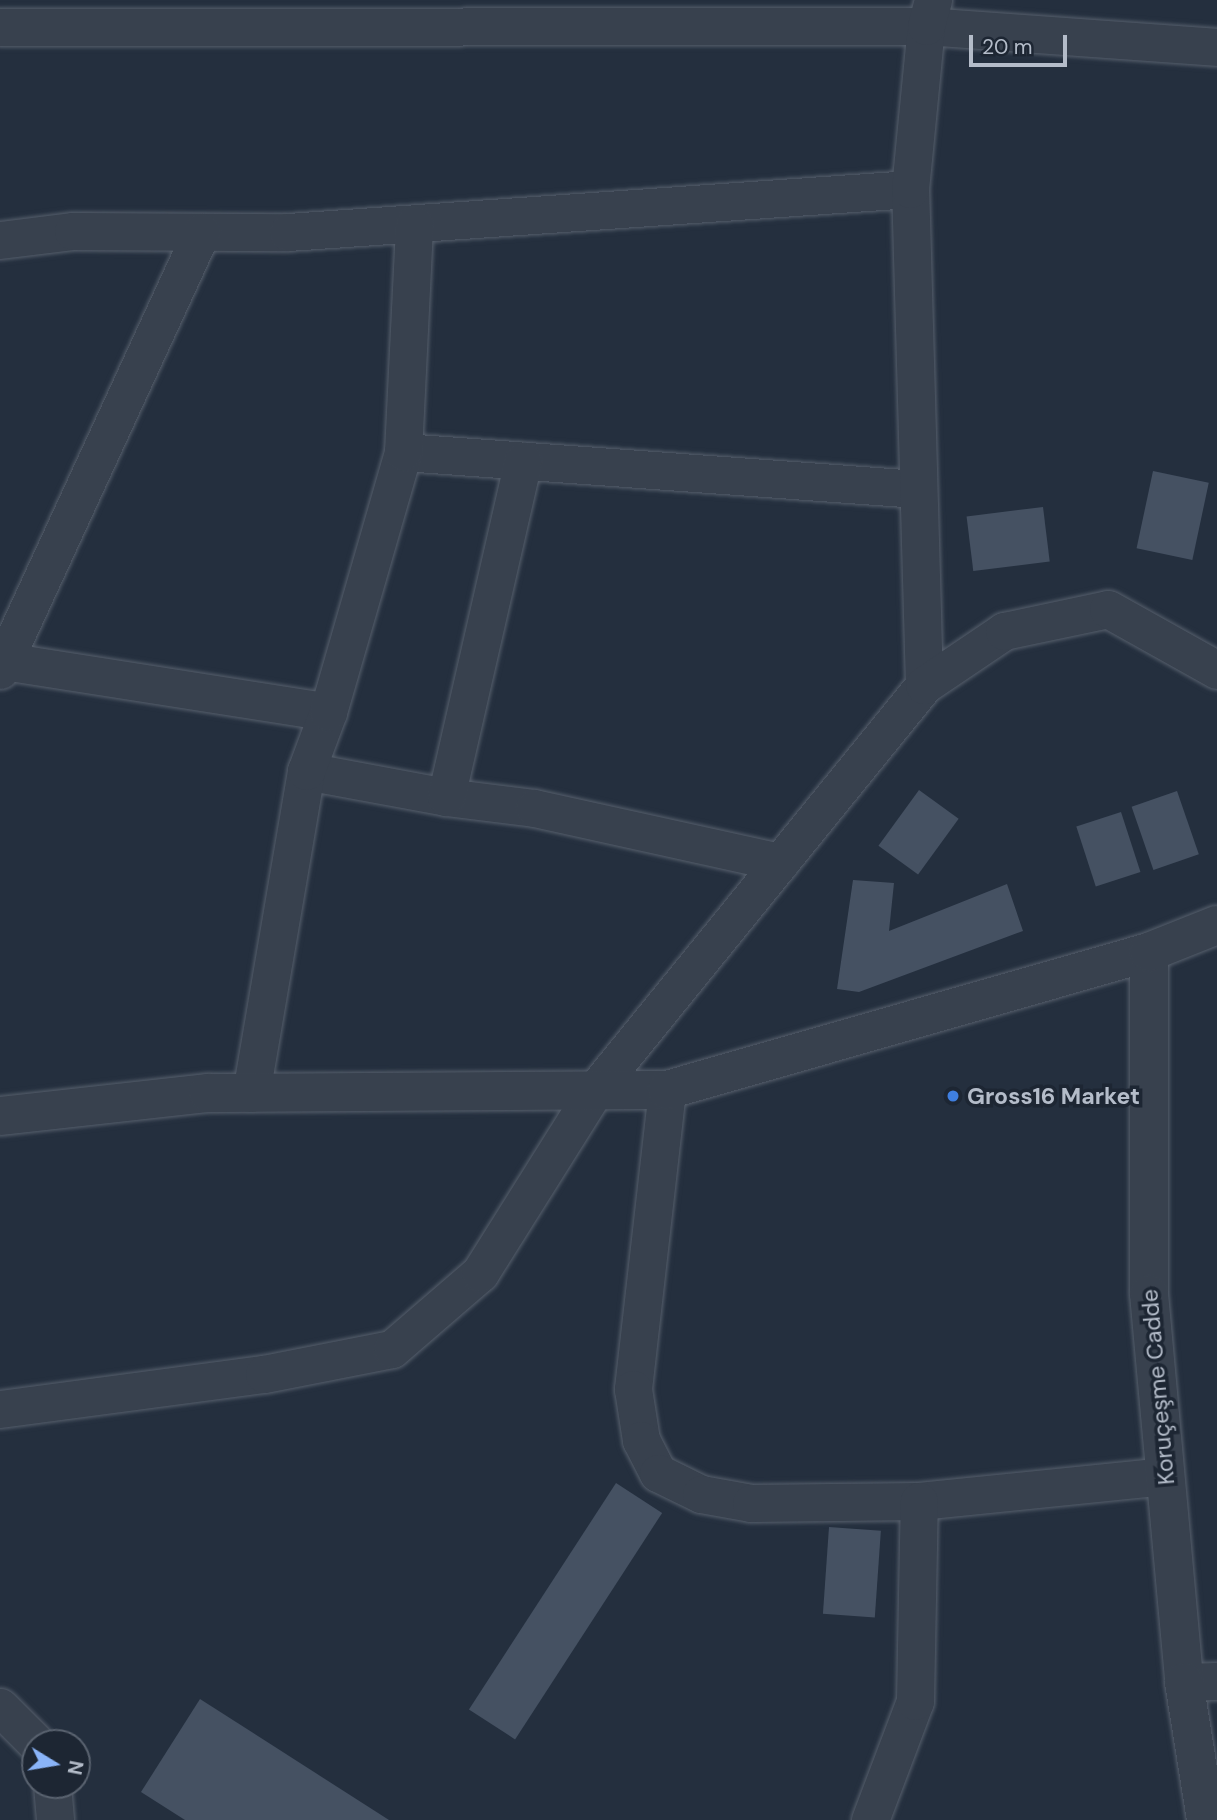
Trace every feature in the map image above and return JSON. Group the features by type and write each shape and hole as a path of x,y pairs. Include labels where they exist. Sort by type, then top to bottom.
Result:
{"street":[{"path":"0,27 228,12 929,13 1217,47"},
{"path":"924,685 910,189 929,13"},
{"path":"0,240 73,231 288,232 910,189"},
{"path":"251,1093 306,771 328,712 403,453 414,224"},
{"path":"201,232 2,665 328,712"},
{"path":"403,453 918,489"},
{"path":"446,797 523,461"},
{"path":"0,1409 264,1374 392,1349 480,1273 595,1090 924,685 1004,631 1108,609 1217,670"},
{"path":"306,771 446,797 534,808 780,862"},
{"path":"0,1116 208,1093 667,1090 1149,952 1217,925"},
{"name":"Koruçeşme Cadde","path":"1149,952 1149,1294 1165,1476 1200,1681 1206,1820"},
{"path":"667,1090 633,1389 641,1440 658,1473 701,1494 751,1503 919,1501 1165,1476"},
{"path":"870,1820 915,1701 919,1501"},
{"path":"0,1707 22,1729"},
{"path":"53,1799 55,1820"}],"building":[{"path":"1153,471 1209,483 1192,560 1137,548"},
{"path":"1043,507 1050,562 973,571 967,516"},
{"path":"919,790 959,819 918,875 878,846"},
{"path":"1177,791 1199,854 1153,870 1132,807"},
{"path":"1121,812 1140,872 1096,886 1076,827"},
{"path":"853,880 894,883 889,931 1007,884 1023,931 859,992 837,989"},
{"path":"616,1483 662,1513 515,1739 469,1709"},
{"path":"829,1527 881,1531 875,1617 823,1614"},
{"path":"200,1699 389,1820 185,1820 141,1792"}],"place":[{"name":"Gross16 Market","path":"953,1096"}]}
